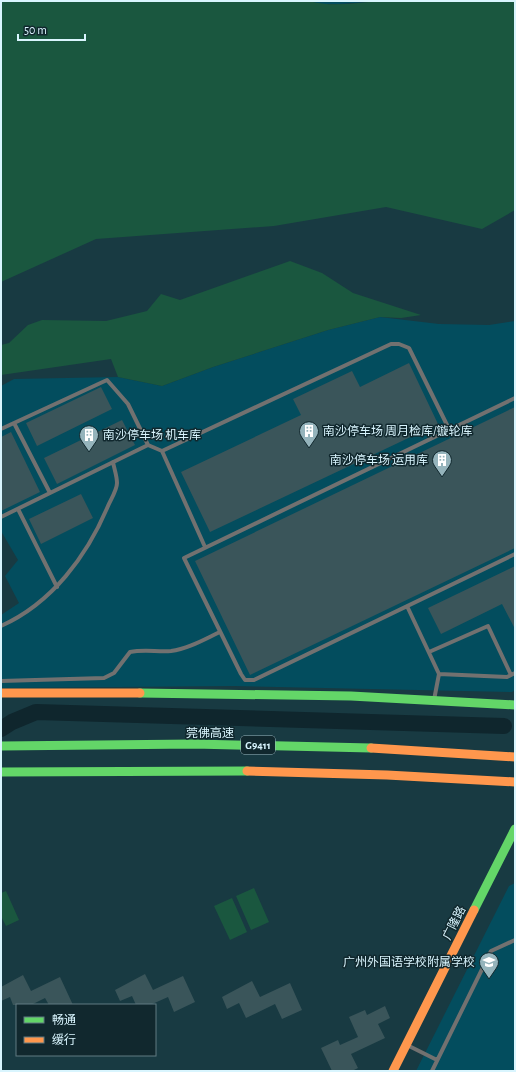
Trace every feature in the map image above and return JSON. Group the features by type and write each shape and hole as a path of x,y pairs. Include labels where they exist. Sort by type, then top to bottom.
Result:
{"main road":[{"path":"1,693 351,696 515,705"},
{"name":"莞佛高速","path":"1,746 99,744 299,745 515,757"},
{"name":"G9411","path":"1,772 273,770 436,776 515,782"},
{"name":"广隆路","path":"393,1071 515,829"}],"lane":[{"path":"162,451 391,344 399,344 409,348 450,429"},
{"path":"1,429 107,380 128,404 148,445 162,451 205,548"},
{"path":"515,398 184,558 240,674 245,680 254,680 515,554"},
{"path":"14,423 50,493"},
{"path":"1,517 148,445"},
{"path":"1,626 28,611 43,600 57,587 77,561 102,519 117,484 113,462"},
{"path":"18,509 57,587"},
{"path":"407,606 439,674 433,700"},
{"path":"429,652 488,626 513,674 507,676 439,674"},
{"path":"1,681 104,678 114,673 130,652 138,650 171,650 184,648 220,632"},
{"path":"432,1071 491,951 515,940"},
{"path":"407,1044 437,1060"}],"shaded area":[{"path":"309,1 382,1 319,4"},
{"path":"380,317 439,324 489,325 515,321 515,690 512,692 234,686 1,688 1,615 19,603 5,576 18,560 1,531 1,386 14,379 118,377 162,386 213,367 328,330"},
{"name":"广州外国语学校附属学校","path":"515,883 515,1071 416,1071 509,886"}],"green space":[{"path":"1,1 309,1 327,4 346,4 382,1 515,1 515,210 482,229 386,207 274,226 96,239 1,282"},
{"path":"290,261 322,273 353,293 421,315 401,318 380,317 328,330 213,367 162,386 118,377 111,359 1,375 1,345 9,343 28,325 42,320 106,321 147,311 161,294 180,300"},
{"path":"254,888 269,922 251,930 236,896"},
{"path":"6,891 19,920 6,926 1,916 1,893"},
{"path":"232,898 247,932 230,940 214,906"}],"building":[{"name":"南沙停车场 周月检库/镟轮库","path":"409,363 438,424 210,532 181,472 301,415 293,399 352,371 360,387"},
{"path":"101,387 112,409 37,446 26,423"},
{"name":"南沙停车场 运用库","path":"515,407 515,548 250,675 195,561"},
{"name":"南沙停车场 机车库","path":"122,420 135,445 57,484 44,458"},
{"path":"11,432 40,492 1,511 1,437"},
{"path":"81,494 93,518 41,544 29,519"},
{"path":"515,566 515,629 502,604 441,634 428,608"},
{"path":"145,974 153,990 183,976 195,1002 174,1012 168,997 152,1004 136,1004 132,996 120,1001 115,990"},
{"path":"23,975 31,991 60,977 73,1004 48,1004 45,998 33,1004 13,1005 10,997 1,1001 1,987"},
{"path":"252,981 260,997 290,983 302,1010 282,1019 275,1004 246,1018 239,1003 227,1009 222,997"},
{"path":"385,1006 390,1018 378,1024 385,1038 351,1054 358,1068 352,1071 332,1071 321,1048 338,1040 340,1045 358,1037 349,1017 365,1010 367,1015"}],"waterway":[{"path":"1,729 12,722 36,712 504,726"}],"traffic: fast":[{"path":"140,693 351,696 515,705"},
{"path":"1,746 194,744 371,748"},
{"path":"1,772 247,771"},
{"path":"474,910 515,829"}],"traffic: slow":[{"path":"1,693 140,693"},
{"path":"371,748 515,757"},
{"path":"247,771 387,775 515,782"},
{"path":"393,1071 474,910"}],"place":[{"name":"南沙停车场 周月检库/镟轮库","path":"309,448"},
{"name":"南沙停车场 机车库","path":"89,452"},
{"name":"南沙停车场 运用库","path":"442,477"},
{"name":"广州外国语学校附属学校","path":"489,979"}]}
